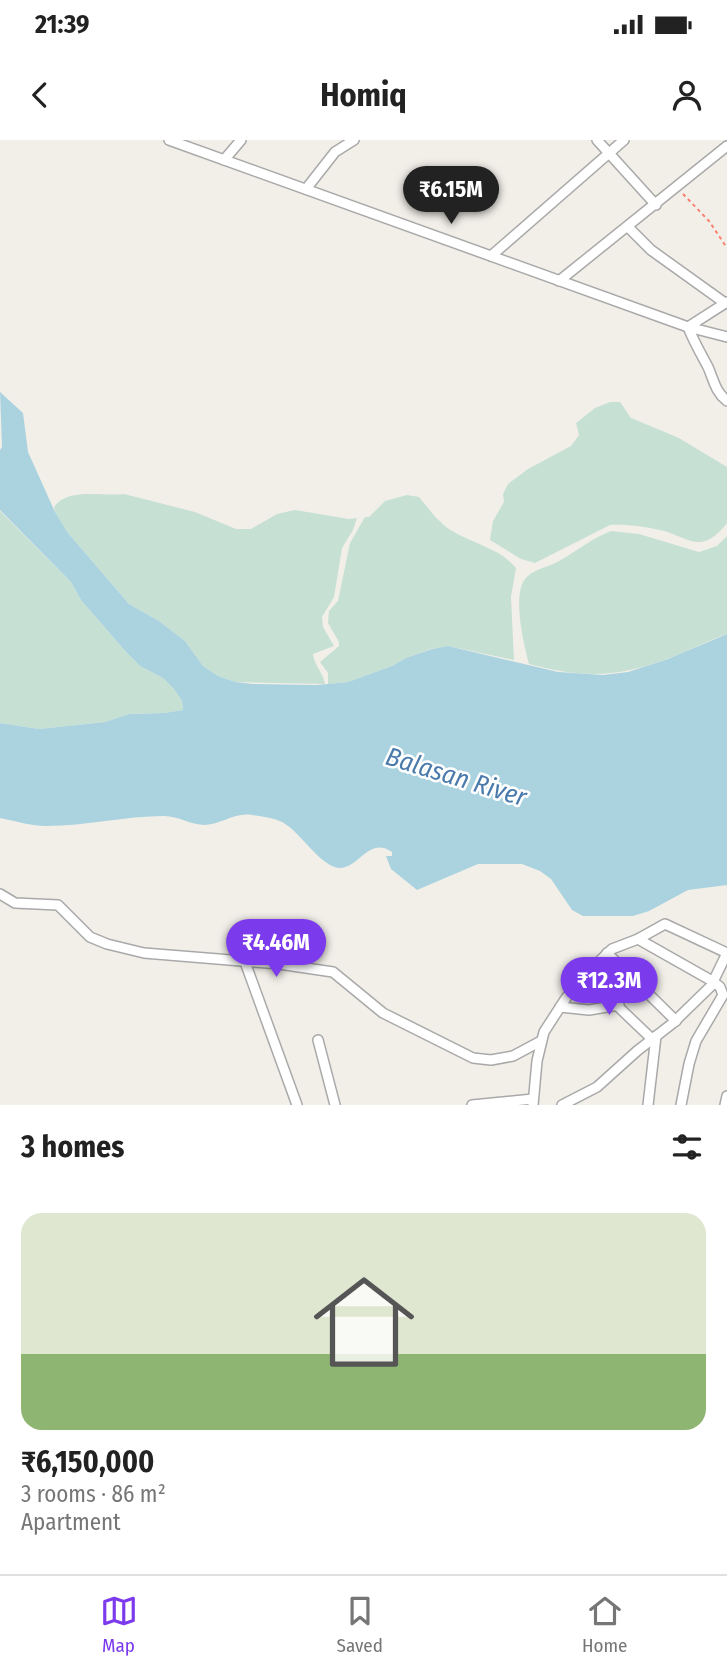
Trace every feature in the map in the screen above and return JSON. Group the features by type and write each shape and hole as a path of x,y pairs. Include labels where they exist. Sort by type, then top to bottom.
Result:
{"street":[{"path":"169,140 688,327 727,337"},
{"path":"224,160 241,140"},
{"path":"306,189 329,158 354,140"},
{"path":"597,140 656,205"},
{"path":"491,256 624,140"},
{"path":"559,281 727,146"},
{"path":"628,227 651,250 726,303 688,327"},
{"path":"688,327 715,388 727,401"},
{"path":"0,894 15,903 58,905 85,933 107,944 158,955 333,972 383,1013 473,1058 491,1060 513,1056 541,1041"},
{"path":"472,1105 533,1102 541,1041 547,1025 585,975 607,953 666,923 727,953 714,982 676,1021 597,1087 562,1105"},
{"path":"638,939 720,987 722,999 695,1041 681,1105"},
{"path":"607,953 676,1021"},
{"path":"245,962 297,1105"},
{"path":"585,975 654,1038"},
{"path":"560,1007 589,1010 618,1006"},
{"path":"648,1105 654,1038"},
{"path":"318,1040 335,1105"},
{"path":"725,1105 727,1096"}],"path":[{"path":"677,188 709,221 727,248"}],"green space":[{"path":"610,402 620,402 631,418 679,438 727,467 725,526 712,538 701,542 651,528 610,525 535,563 521,559 490,540 493,521 504,502 503,494 508,484 528,469 571,446 579,435 576,423 595,408"},
{"path":"124,494 195,512 236,529 251,529 277,514 295,510 357,518 342,548 334,597 322,617 323,627 334,646 313,654 325,684 235,682 218,676 203,666 185,641 159,621 129,604 68,533 54,507 60,501 77,495"},
{"path":"407,495 419,497 449,529 495,551 516,568 511,597 514,660 448,646 406,658 348,682 328,684 328,673 320,662 339,646 328,623 329,611 338,601 350,543 365,517 369,517 385,501"},
{"path":"0,511 71,582 81,600 127,653 140,666 163,678 174,689 182,701 183,710 129,714 105,722 39,729 0,723"},
{"path":"611,531 639,534 699,552 717,546 727,536 727,634 667,659 614,673 582,674 529,664 519,608 521,586 525,579"}],"water":[{"name":"Balasan River","path":"0,392 23,413 28,452 55,512 68,533 129,604 159,621 185,641 203,666 218,676 235,682 317,685 348,682 406,658 448,646 558,672 603,675 628,672 668,659 727,634 727,885 688,890 649,911 633,916 583,916 572,910 551,879 522,864 478,864 417,890 391,869 386,856 392,856 392,852 384,848 370,850 347,867 340,868 325,862 289,827 263,817 240,815 205,825 164,816 47,826 0,818 0,723 39,729 105,722 129,714 183,710 182,701 174,689 163,678 140,666 127,653 81,600 71,582 0,510"}]}
